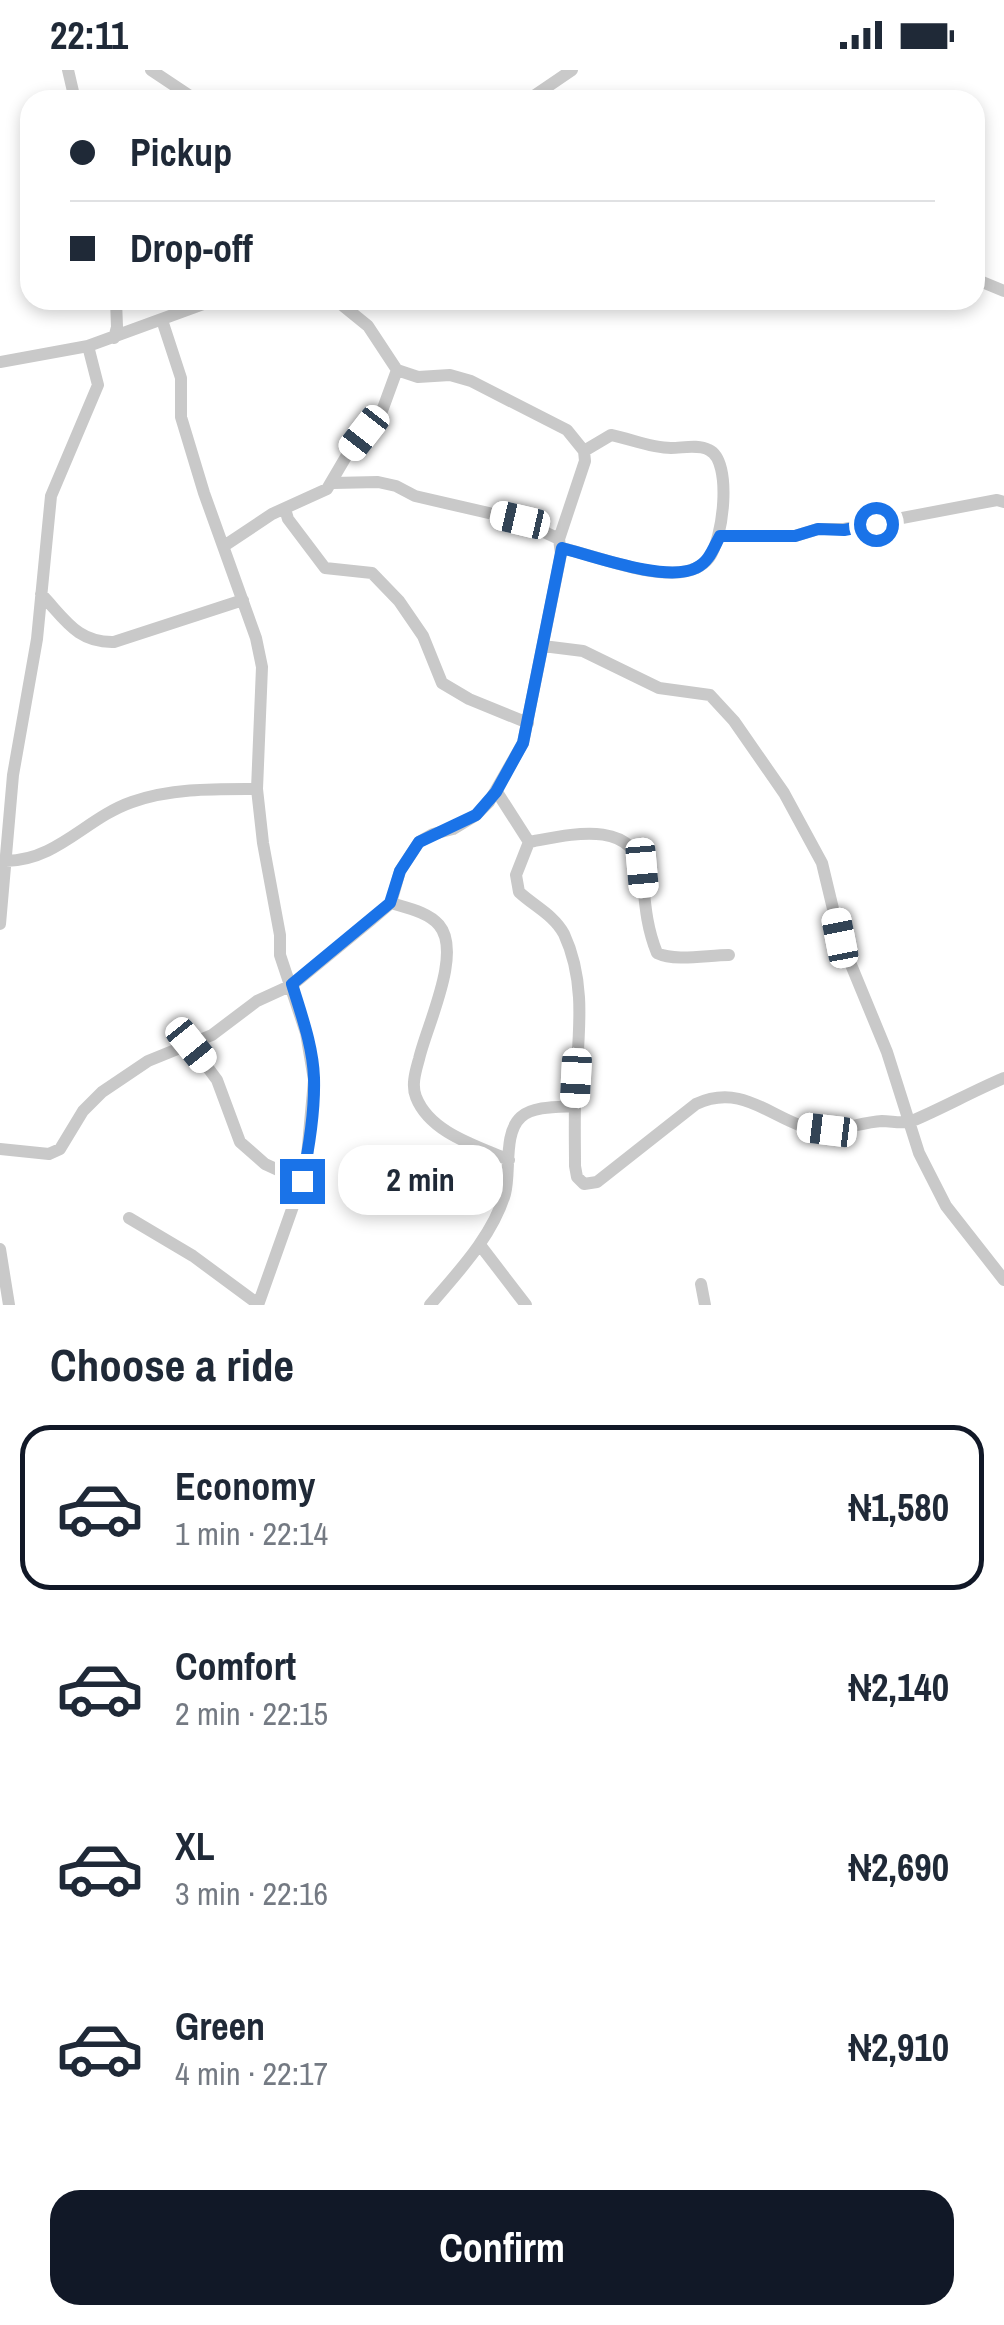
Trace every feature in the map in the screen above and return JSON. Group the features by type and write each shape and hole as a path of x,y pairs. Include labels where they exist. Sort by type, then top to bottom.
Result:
{"street":[{"path":"150,70 181,90"},
{"path":"543,90 572,70"},
{"path":"114,338 116,310"},
{"path":"0,362 88,346 188,310"},
{"path":"0,1148 48,1154 60,1149 83,1111 102,1092 148,1061 212,1034 257,1001 292,984 390,903 400,871 419,842 476,815 496,792 523,743 560,543 585,460 584,451 566,430 461,376 418,377 398,370 368,326 348,310"},
{"path":"129,1218 193,1256 258,1304 302,1181 308,1156 314,1080 306,1033 280,955 263,842 257,788 262,667 182,417 181,378 162,320"},
{"path":"0,924 6,862 3,840 42,594 52,496 98,385 88,346"},
{"path":"224,546 272,514 320,494 333,483 346,455 382,411 398,370"},
{"path":"333,483 378,482 396,486 415,496 520,520 560,543 658,571 682,572 697,568 709,558 720,536 724,476 720,460 712,450 659,448 611,435 584,451"},
{"path":"720,536 844,530 1000,501 1004,486"},
{"path":"285,510 325,568 372,573 399,600 423,636 442,683 468,699 528,722"},
{"path":"42,594 83,638 98,642 114,642 242,600"},
{"path":"543,646 583,651 658,688 710,695 734,721 784,793 822,863 840,938 887,1052 919,1153 946,1206 1004,1280"},
{"path":"6,862 35,859 128,803 168,792 257,788"},
{"path":"496,792 529,842"},
{"path":"529,842 579,835 611,834 623,839 642,868 646,922 657,953 669,959 730,955"},
{"path":"529,842 516,874 520,892 552,918 564,934 579,994 575,1166 577,1177 584,1184 597,1182 709,1098 743,1099 768,1107 802,1127 827,1130 880,1121 908,1123 1004,1078"},
{"path":"390,903 413,909 436,922 446,939 448,956 417,1065 416,1098 446,1132 509,1160"},
{"path":"191,1045 217,1080 240,1142 265,1164 302,1181"},
{"path":"430,1305 480,1245 505,1194 513,1134 520,1118 531,1112 575,1106"},
{"path":"480,1245 526,1305"},
{"path":"0,1250 9,1305"},
{"path":"702,1284 706,1305"}],"route":[{"path":"302,1181 308,1156 314,1080 292,984 390,903 400,871 419,842 476,815 496,792 523,743 562,548 658,571 682,572 697,568 709,558 720,536 795,536 818,529 844,530 876,524"}]}
